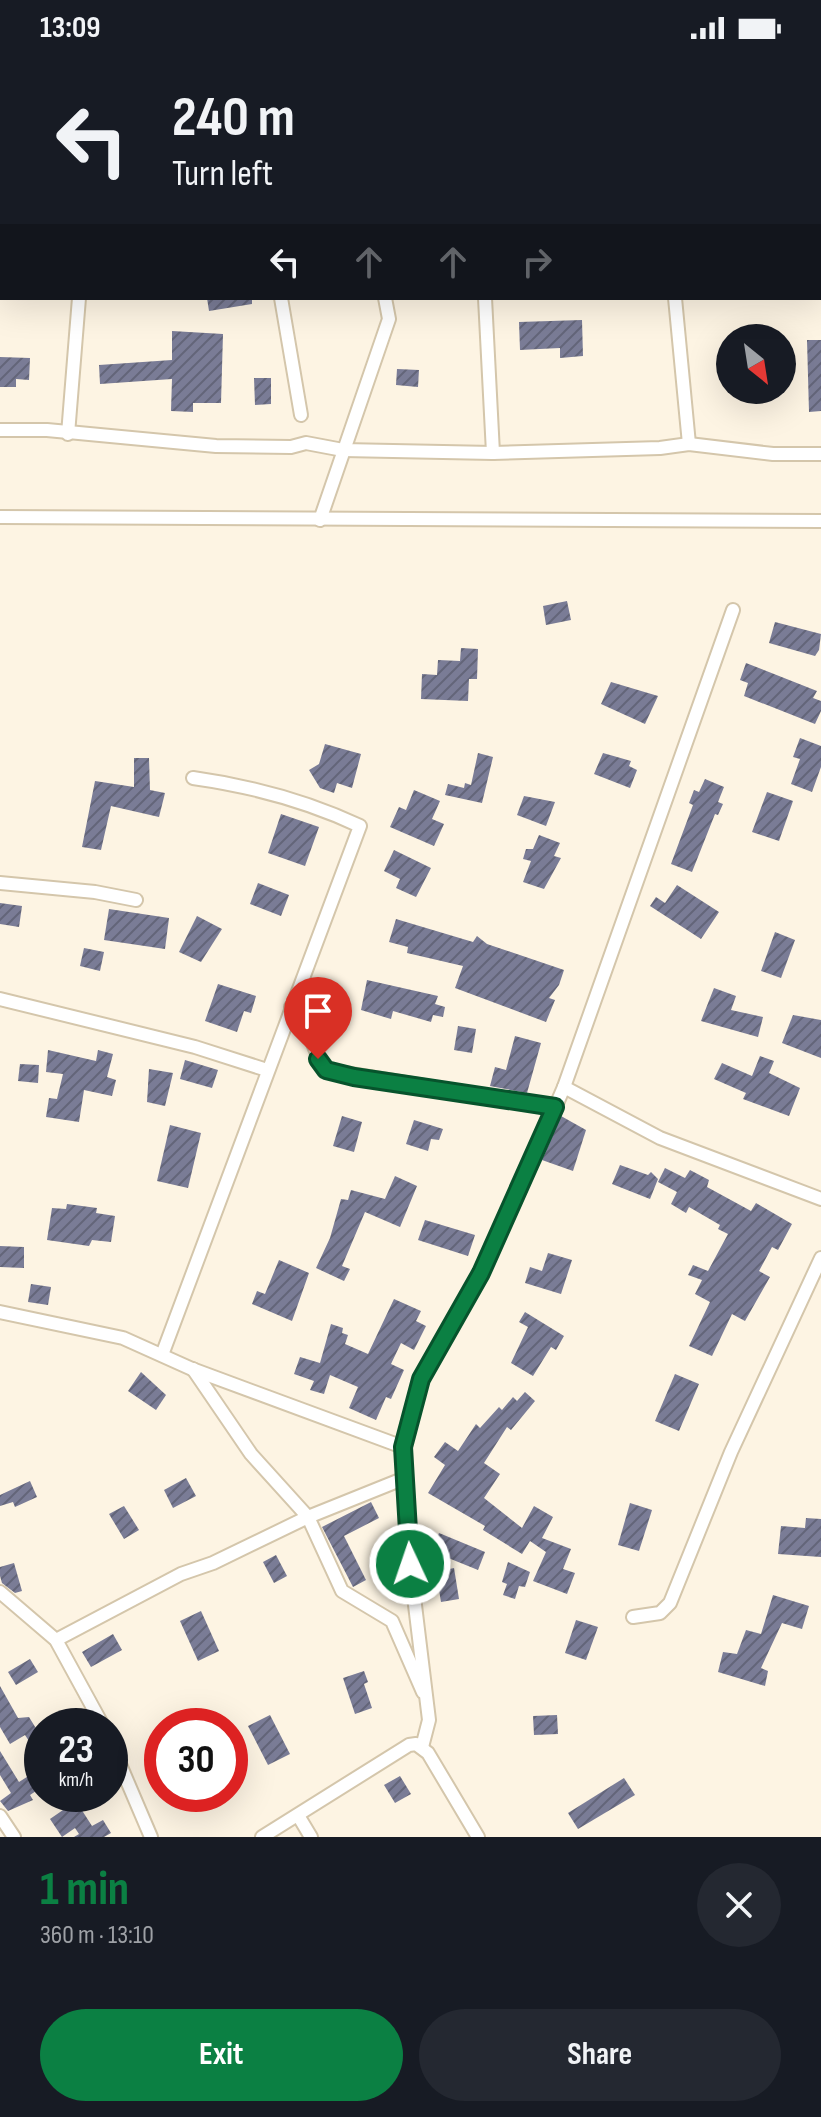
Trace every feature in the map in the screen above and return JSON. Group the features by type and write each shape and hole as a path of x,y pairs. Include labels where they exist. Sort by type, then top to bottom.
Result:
{"street":[{"path":"68,434 79,300"},
{"path":"281,300 301,415"},
{"path":"320,520 389,319 385,300"},
{"path":"485,300 493,453"},
{"path":"675,300 689,444"},
{"path":"0,430 216,446 291,447 306,443 343,450 493,453 660,448 689,444 773,454 821,454"},
{"path":"0,517 821,521"},
{"path":"478,1837 422,1747 429,1720 410,1564 403,1447 421,1379 481,1273 564,1087 733,610"},
{"path":"162,1355 360,826 330,812 244,785 193,778"},
{"path":"0,883 95,892 136,900"},
{"path":"0,999 180,1043 267,1070"},
{"path":"291,1007 307,1024 318,1059 326,1070 555,1107"},
{"path":"564,1087 660,1138 821,1199"},
{"path":"633,1617 660,1613 670,1603 731,1452 778,1358 821,1258"},
{"path":"0,1312 123,1338 192,1369 403,1447"},
{"path":"192,1369 251,1454 308,1517 342,1591 392,1621 427,1703"},
{"path":"56,1640 148,1589 255,1545 308,1517 405,1478"},
{"path":"0,1592 56,1640 93,1708"},
{"path":"262,1837 299,1817 409,1745 422,1747"},
{"path":"128,1783 151,1837"},
{"path":"0,1816 14,1837"},
{"path":"299,1817 311,1837"}],"building":[{"path":"207,300 252,300 252,304 209,311"},
{"path":"582,320 583,356 560,358 560,348 520,350 519,322"},
{"path":"172,331 223,334 221,403 193,403 193,412 171,411 172,379 100,384 99,365 172,360"},
{"path":"807,340 821,340 821,411 809,412"},
{"path":"0,357 30,358 29,380 16,379 16,387 0,387"},
{"path":"397,369 419,370 418,387 396,385"},
{"path":"254,378 271,378 271,404 255,405"},
{"path":"567,601 571,620 546,625 543,606"},
{"path":"775,622 821,634 815,656 769,643"},
{"path":"461,648 478,649 477,679 469,679 468,701 421,699 422,674 437,675 438,660 460,661"},
{"path":"746,663 817,691 813,698 821,701 821,711 815,724 744,696 748,683 740,680"},
{"path":"611,682 658,696 645,724 601,704"},
{"path":"800,738 821,746 821,767 812,792 791,784 800,759 793,757"},
{"path":"325,744 361,754 352,788 337,783 334,793 320,788 309,770 319,764"},
{"path":"478,753 493,757 482,803 445,795 448,784 464,788 465,783 471,785"},
{"path":"603,753 631,761 629,766 637,770 630,788 594,774"},
{"path":"134,758 149,758 150,790 165,793 159,817 111,806 101,850 82,847 95,781 134,787"},
{"path":"705,779 724,787 718,802 723,804 718,815 715,814 692,872 671,864 693,805 689,803 694,790 699,792"},
{"path":"414,790 440,801 432,819 444,824 434,846 390,827 399,807 406,810"},
{"path":"767,792 793,801 779,841 752,832"},
{"path":"524,796 555,802 546,826 517,815"},
{"path":"281,814 319,827 305,866 268,853"},
{"path":"539,835 560,843 554,856 561,858 544,889 523,882 531,861 523,859 526,849 533,849"},
{"path":"394,850 431,868 416,897 396,888 400,879 384,871"},
{"path":"258,883 289,895 281,916 250,904"},
{"path":"677,885 719,912 701,939 650,906 656,897 665,903"},
{"path":"0,903 22,906 19,927 0,924"},
{"path":"109,909 169,918 165,949 104,940"},
{"path":"197,916 222,929 201,962 179,952"},
{"path":"396,919 473,942 477,936 487,944 564,970 559,985 549,998 555,1000 546,1022 455,988 463,966 407,953 408,947 389,942"},
{"path":"775,932 795,940 781,978 761,971"},
{"path":"84,948 104,952 100,971 80,966"},
{"path":"367,980 438,996 435,1004 445,1007 443,1017 433,1015 431,1022 393,1011 391,1019 361,1010"},
{"path":"218,984 256,996 251,1013 244,1011 237,1032 205,1021"},
{"path":"714,988 736,996 731,1010 763,1017 758,1037 701,1021"},
{"path":"793,1015 821,1020 821,1058 782,1043"},
{"path":"458,1026 476,1029 472,1053 454,1050"},
{"path":"515,1036 541,1043 527,1093 490,1086 495,1067 506,1070"},
{"path":"48,1050 96,1061 98,1050 113,1054 107,1077 116,1080 112,1096 84,1090 79,1122 46,1117 49,1098 57,1099 63,1074 46,1072"},
{"path":"760,1056 774,1061 769,1073 800,1088 789,1116 743,1099 746,1093 714,1079 722,1063 752,1076"},
{"path":"185,1060 218,1070 212,1088 180,1079"},
{"path":"20,1064 39,1065 38,1083 18,1081"},
{"path":"149,1069 173,1073 165,1106 147,1102"},
{"path":"342,1116 362,1122 354,1152 333,1146"},
{"path":"561,1116 586,1130 573,1171 542,1160"},
{"path":"414,1120 443,1129 439,1140 431,1139 428,1151 406,1144"},
{"path":"170,1125 201,1133 188,1188 157,1181"},
{"path":"620,1165 648,1175 651,1172 658,1179 650,1199 612,1184"},
{"path":"665,1168 685,1178 690,1170 709,1180 707,1187 751,1211 756,1203 792,1224 778,1250 772,1247 759,1271 770,1277 745,1321 732,1314 712,1356 689,1346 710,1302 695,1294 702,1280 688,1275 693,1265 708,1271 728,1234 718,1229 720,1225 689,1207 686,1213 671,1204 677,1192 658,1182"},
{"path":"395,1176 417,1186 400,1227 365,1212 342,1266 350,1269 344,1281 316,1268 330,1238 341,1199 348,1200 351,1190 385,1199"},
{"path":"67,1204 97,1208 96,1213 115,1216 111,1242 92,1240 89,1246 47,1240 52,1208 66,1209"},
{"path":"425,1220 475,1235 468,1256 418,1240"},
{"path":"0,1246 24,1247 24,1268 0,1267"},
{"path":"548,1253 572,1260 561,1294 525,1283 530,1267 542,1271"},
{"path":"279,1260 309,1273 292,1321 252,1304 257,1291 265,1294"},
{"path":"31,1284 51,1287 48,1305 28,1302"},
{"path":"394,1299 421,1311 416,1321 426,1326 414,1350 401,1343 391,1364 404,1370 391,1399 386,1397 376,1420 349,1408 358,1387 330,1375 324,1394 310,1390 314,1381 294,1374 300,1357 320,1363 331,1324 343,1328 342,1333 348,1335 345,1344 368,1354"},
{"path":"525,1312 564,1336 556,1350 551,1347 533,1376 511,1363 528,1327 519,1322"},
{"path":"141,1372 166,1395 156,1410 128,1391"},
{"path":"675,1374 699,1384 679,1431 655,1421"},
{"path":"525,1392 535,1401 511,1430 507,1427 484,1463 500,1474 484,1498 522,1528 534,1506 553,1517 542,1538 571,1549 563,1569 575,1573 567,1594 533,1581 546,1552 530,1541 522,1554 483,1530 485,1526 428,1493 445,1465 434,1457 445,1442 458,1451 476,1424 480,1428 499,1407 502,1410 513,1397 517,1401"},
{"path":"186,1478 196,1496 173,1508 164,1490"},
{"path":"30,1481 37,1497 15,1507 13,1502 0,1506 0,1495"},
{"path":"371,1502 379,1518 344,1536 366,1580 353,1587 322,1527"},
{"path":"630,1503 652,1510 639,1551 618,1545"},
{"path":"124,1506 139,1530 124,1539 109,1514"},
{"path":"806,1518 821,1519 821,1557 778,1554 781,1526 805,1528"},
{"path":"439,1533 485,1552 478,1570 431,1551"},
{"path":"276,1555 287,1576 274,1583 263,1562"},
{"path":"508,1562 530,1572 525,1587 519,1586 515,1599 503,1595 507,1584 502,1582"},
{"path":"14,1563 22,1591 15,1593 2,1583 0,1576 0,1567"},
{"path":"454,1568 459,1599 441,1602 436,1572"},
{"path":"773,1595 809,1606 802,1629 782,1623 761,1668 768,1671 765,1686 718,1672 723,1652 737,1654 746,1630 761,1634"},
{"path":"201,1611 219,1651 198,1661 180,1621"},
{"path":"576,1620 598,1627 586,1660 565,1653"},
{"path":"113,1634 122,1650 91,1667 82,1652"},
{"path":"30,1659 38,1672 16,1685 8,1672"},
{"path":"364,1671 368,1682 364,1684 372,1708 355,1714 343,1678"},
{"path":"0,1686 18,1718 24,1717 24,1736 10,1744 0,1727"},
{"path":"270,1715 290,1754 268,1765 248,1726"},
{"path":"557,1715 558,1734 534,1735 533,1716"},
{"path":"0,1751 19,1782 24,1779 24,1804 8,1811 0,1801 11,1793 0,1775"},
{"path":"400,1776 411,1794 395,1803 384,1785"},
{"path":"624,1778 635,1795 578,1829 568,1813"},
{"path":"60,1812 83,1812 92,1826 103,1820 111,1833 104,1837 74,1837 79,1834 75,1828 62,1837 50,1819"}],"route":[{"path":"318,1059 326,1070 354,1077 555,1107 481,1273 421,1379 403,1447 410,1564"}]}
